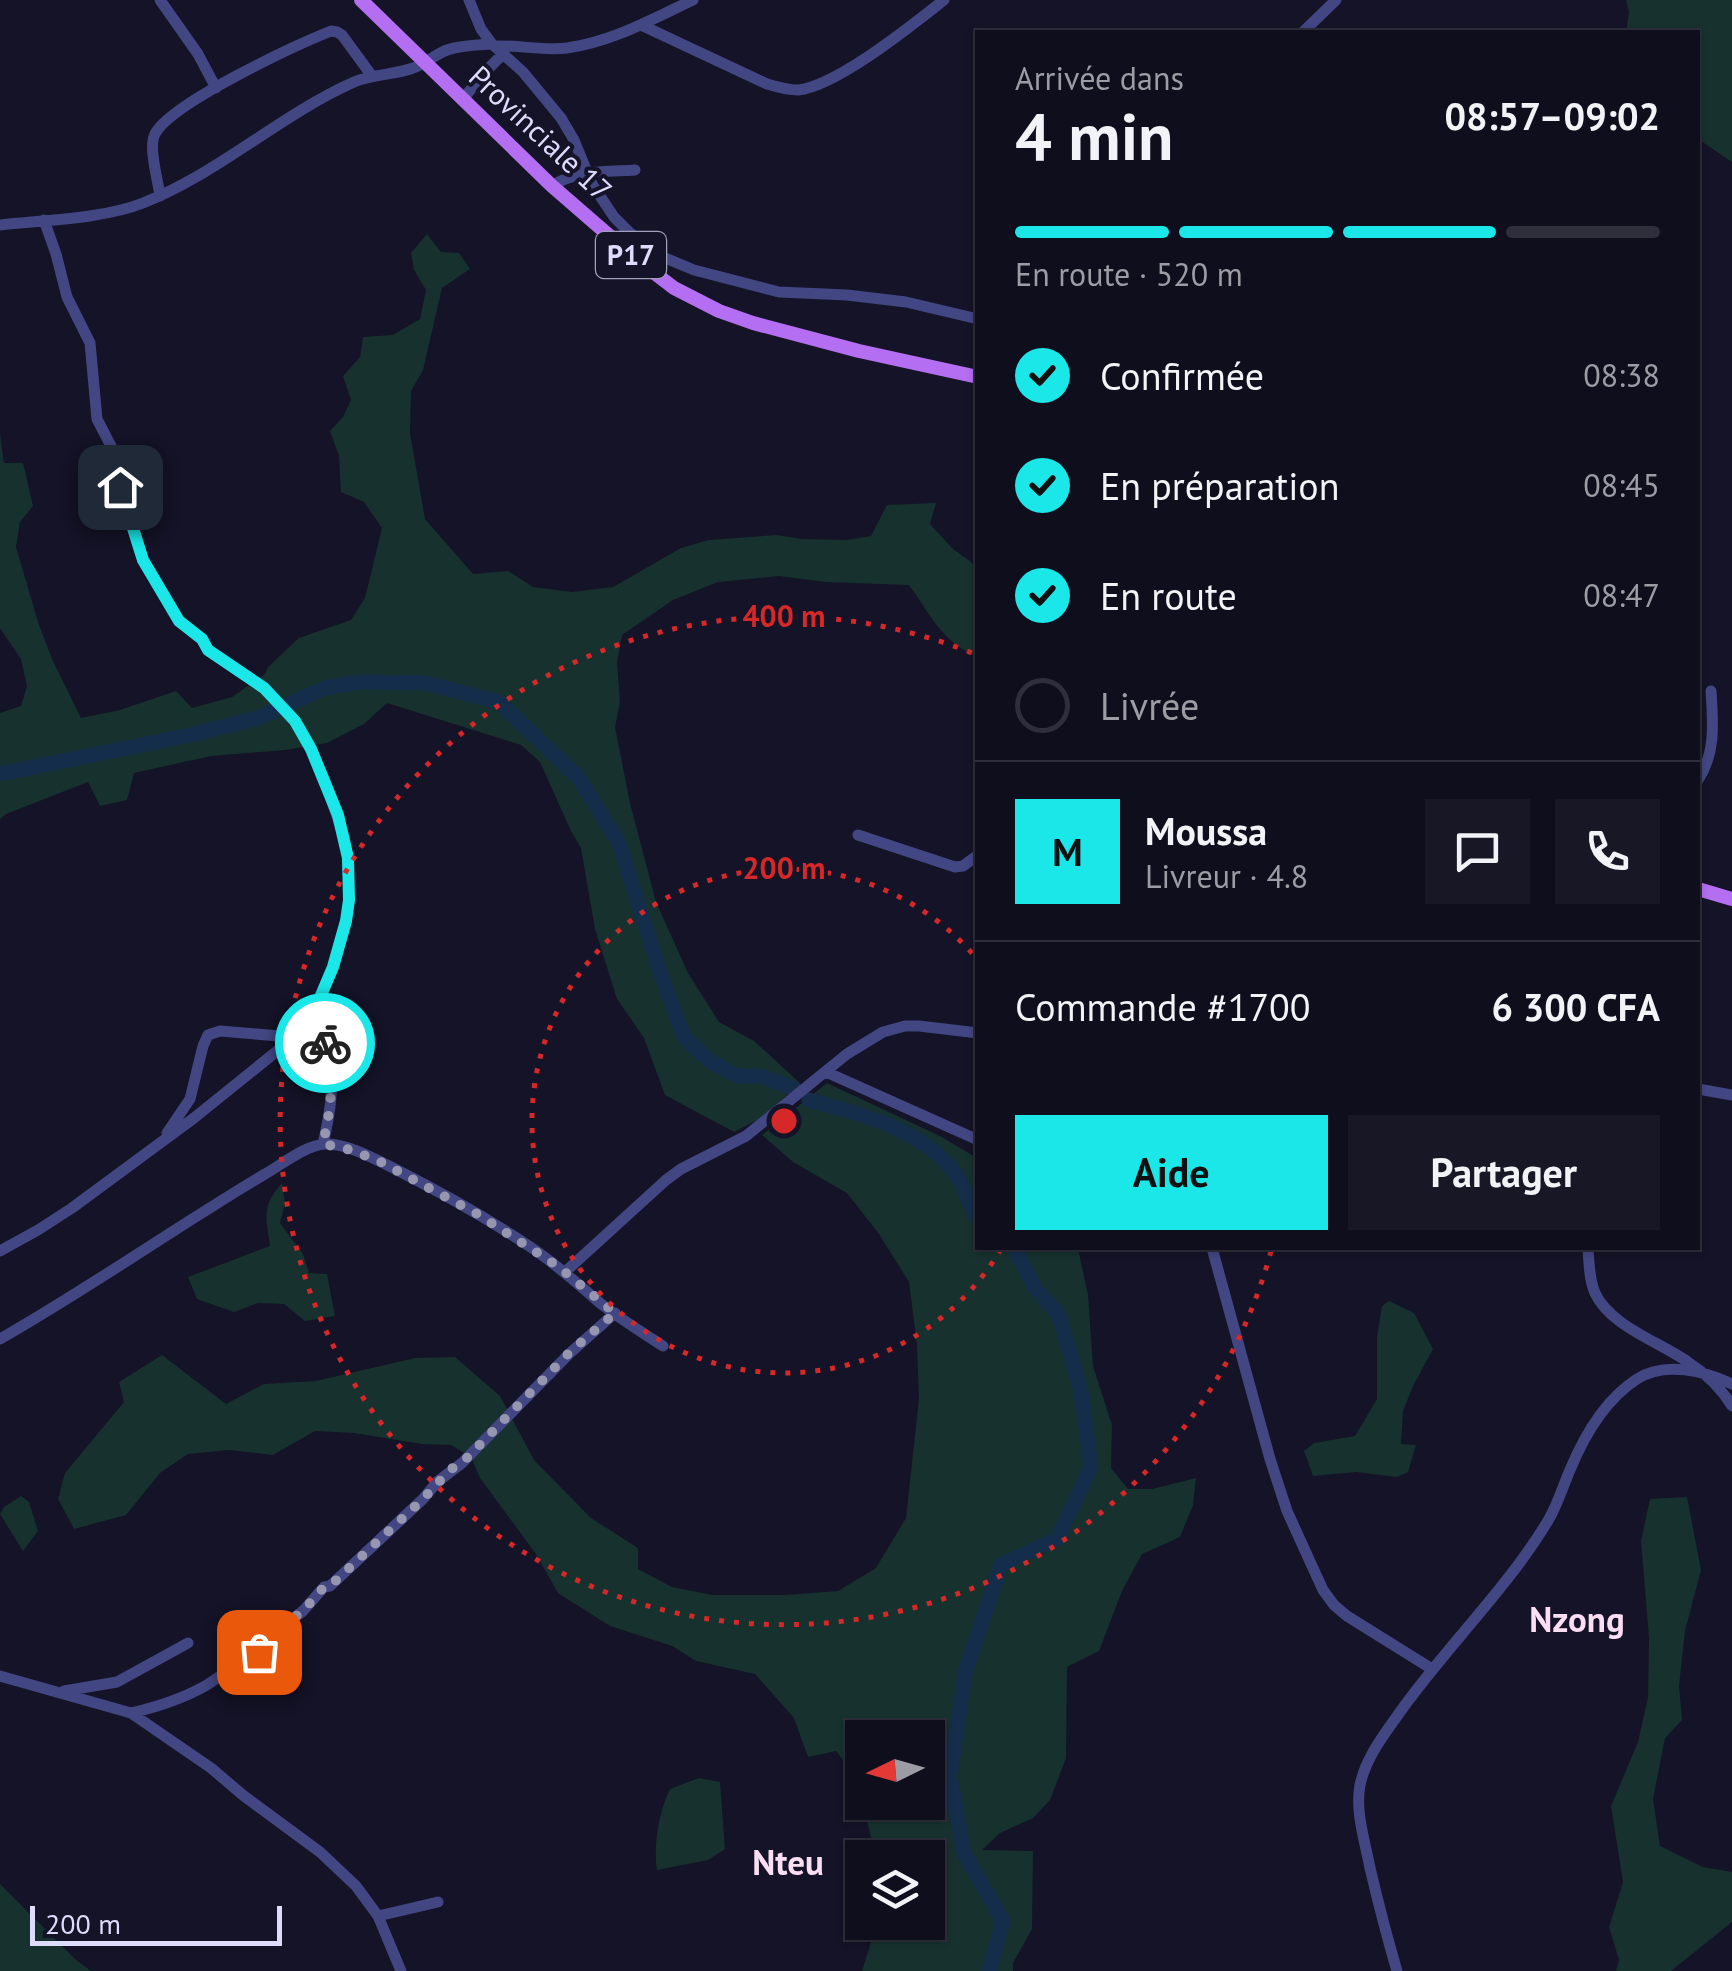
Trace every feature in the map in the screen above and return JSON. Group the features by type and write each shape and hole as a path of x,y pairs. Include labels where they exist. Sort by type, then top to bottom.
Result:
{"main road":[{"name":"Provinciale 17","path":"361,0 552,186 668,284 719,312 788,333 975,376"},
{"path":"1700,889 1732,899"}],"street":[{"path":"160,0 198,54 216,88"},
{"path":"469,0 481,30 561,118 586,173 614,217 670,262 779,292 847,294 906,302 975,318"},
{"path":"0,225 138,206 210,169 330,95 372,76 394,74 426,63 458,46 568,48 620,34 693,0"},
{"path":"641,25 767,84 798,90 838,76 944,0"},
{"path":"1306,30 1336,0"},
{"path":"160,196 152,147 157,130 178,110 216,88 331,31 342,36 372,76"},
{"path":"463,99 497,48"},
{"path":"552,186 586,173 635,170"},
{"path":"0,1251 72,1208 308,1026 333,967 349,900 348,858 338,815 295,721 264,688 208,650 202,639 179,621 143,560 113,450 97,419 90,343 67,297 44,220"},
{"path":"1700,777 1710,754 1713,732 1710,691"},
{"path":"858,835 955,866 963,866 975,857"},
{"path":"308,1026 321,1032 332,1075 323,1144"},
{"path":"565,1272 666,1180 746,1136 873,1036 892,1028 919,1026 975,1034"},
{"path":"162,1140 190,1099 208,1035 220,1031 291,1037"},
{"path":"826,1072 975,1139"},
{"path":"1700,1089 1732,1095"},
{"path":"0,1338 237,1190 323,1144 377,1160 512,1235 663,1346"},
{"path":"1213,1250 1270,1460 1287,1511 1323,1590 1347,1616 1432,1668"},
{"path":"1588,1250 1596,1296 1609,1314 1701,1371 1732,1384"},
{"path":"0,1676 131,1713 183,1697 209,1684 246,1656 259,1652 262,1642 359,1559 451,1469 462,1463 570,1352 615,1313"},
{"path":"1396,1971 1358,1804 1365,1768 1374,1749 1432,1668 1539,1534 1562,1493 1580,1447 1617,1397 1650,1373 1701,1371 1732,1406"},
{"path":"55,1692 117,1682 188,1643"},
{"path":"131,1713 211,1768 320,1852 356,1886 378,1916 401,1971"},
{"path":"378,1916 438,1902"}],"green space":[{"path":"1626,0 1732,0 1732,162 1700,140 1700,30 1626,30"},
{"path":"427,234 441,252 459,253 470,269 442,288 423,370 411,391 410,433 425,519 473,574 508,571 533,587 572,592 613,587 681,548 709,540 776,535 846,540 871,536 887,505 936,503 930,524 975,567 973,655 943,633 909,585 779,576 718,582 673,600 622,635 617,663 620,702 615,727 656,902 688,973 719,1022 754,1041 800,1083 763,1117 734,1132 665,1095 644,1038 617,999 595,929 581,848 540,762 521,745 387,703 364,724 327,743 211,756 134,773 127,800 100,806 88,782 0,819 0,713 21,706 27,686 21,659 0,628 0,434 4,463 23,463 33,506 20,522 16,547 52,659 81,718 176,691 192,708 232,697 265,674 299,638 351,620 365,598 382,528 364,502 341,492 339,456 330,431 351,400 343,376 360,357 363,337 393,335 420,319 426,290 414,270 411,253"},
{"path":"827,1083 975,1157 975,1250 1078,1250 1088,1295 1093,1366 1112,1425 1111,1468 1128,1489 1152,1489 1196,1478 1193,1505 1180,1537 1142,1554 1122,1591 1099,1651 1067,1667 1066,1758 1050,1800 1033,1818 1000,1833 982,1850 1033,1851 1032,1929 1013,1963 1013,1971 862,1971 872,1940 945,1940 945,1840 872,1840 867,1820 945,1820 945,1720 845,1720 845,1763 836,1751 808,1757 794,1718 755,1674 696,1661 672,1646 610,1626 558,1593 536,1554 480,1478 471,1457 451,1445 315,1431 273,1455 229,1450 188,1454 160,1473 126,1515 74,1529 58,1499 65,1473 124,1402 119,1382 162,1355 226,1404 264,1384 316,1381 415,1358 455,1357 500,1396 534,1460 591,1518 638,1548 638,1569 672,1587 713,1595 838,1591 876,1568 906,1518 919,1398 909,1282 847,1193 793,1162 762,1135"},
{"path":"282,1183 285,1204 280,1223 303,1254 309,1273 327,1274 335,1316 305,1321 284,1304 258,1303 234,1312 197,1299 188,1277 270,1246 267,1213"},
{"path":"1389,1301 1414,1313 1433,1349 1403,1411 1401,1444 1416,1445 1408,1472 1397,1477 1356,1472 1313,1476 1304,1451 1314,1443 1355,1436 1377,1399 1377,1337 1382,1306"},
{"path":"21,1496 29,1502 38,1531 23,1551 0,1514"},
{"path":"1687,1497 1701,1570 1685,1631 1679,1686 1682,1720 1665,1738 1653,1799 1660,1846 1703,1867 1732,1872 1732,1922 1671,1971 1616,1971 1619,1960 1609,1927 1623,1882 1611,1806 1638,1742 1648,1697 1649,1638 1641,1541 1650,1499"},
{"path":"699,1778 720,1782 725,1849 708,1860 657,1870 658,1828 670,1789"},
{"path":"0,1884 76,1960 91,1971 0,1971"}],"waterway":[{"path":"0,774 258,718 325,688 359,682 426,683 499,702 579,778 619,843 684,1037 710,1061 737,1076 761,1076 795,1089"},
{"path":"809,1100 887,1124 922,1143 953,1170 975,1213"},
{"path":"989,1971 1003,1921 964,1853 950,1776 965,1673 1001,1565 1057,1539 1091,1467 1081,1391 1059,1315 1035,1288 1015,1250"}],"way so far":[{"path":"259,1652 262,1642 303,1611 324,1587 359,1559 437,1482 462,1463 570,1352 615,1313 556,1265 479,1215 377,1160 323,1144 332,1094 325,1043"}],"district":[{"name":"Nzong","path":"1577,1620"},
{"name":"Nteu","path":"788,1863"}],"route":[{"path":"120,487 143,560 179,621 202,639 208,650 264,688 295,721 338,815 348,858 349,900 333,967 308,1026 321,1032 325,1043"}]}
